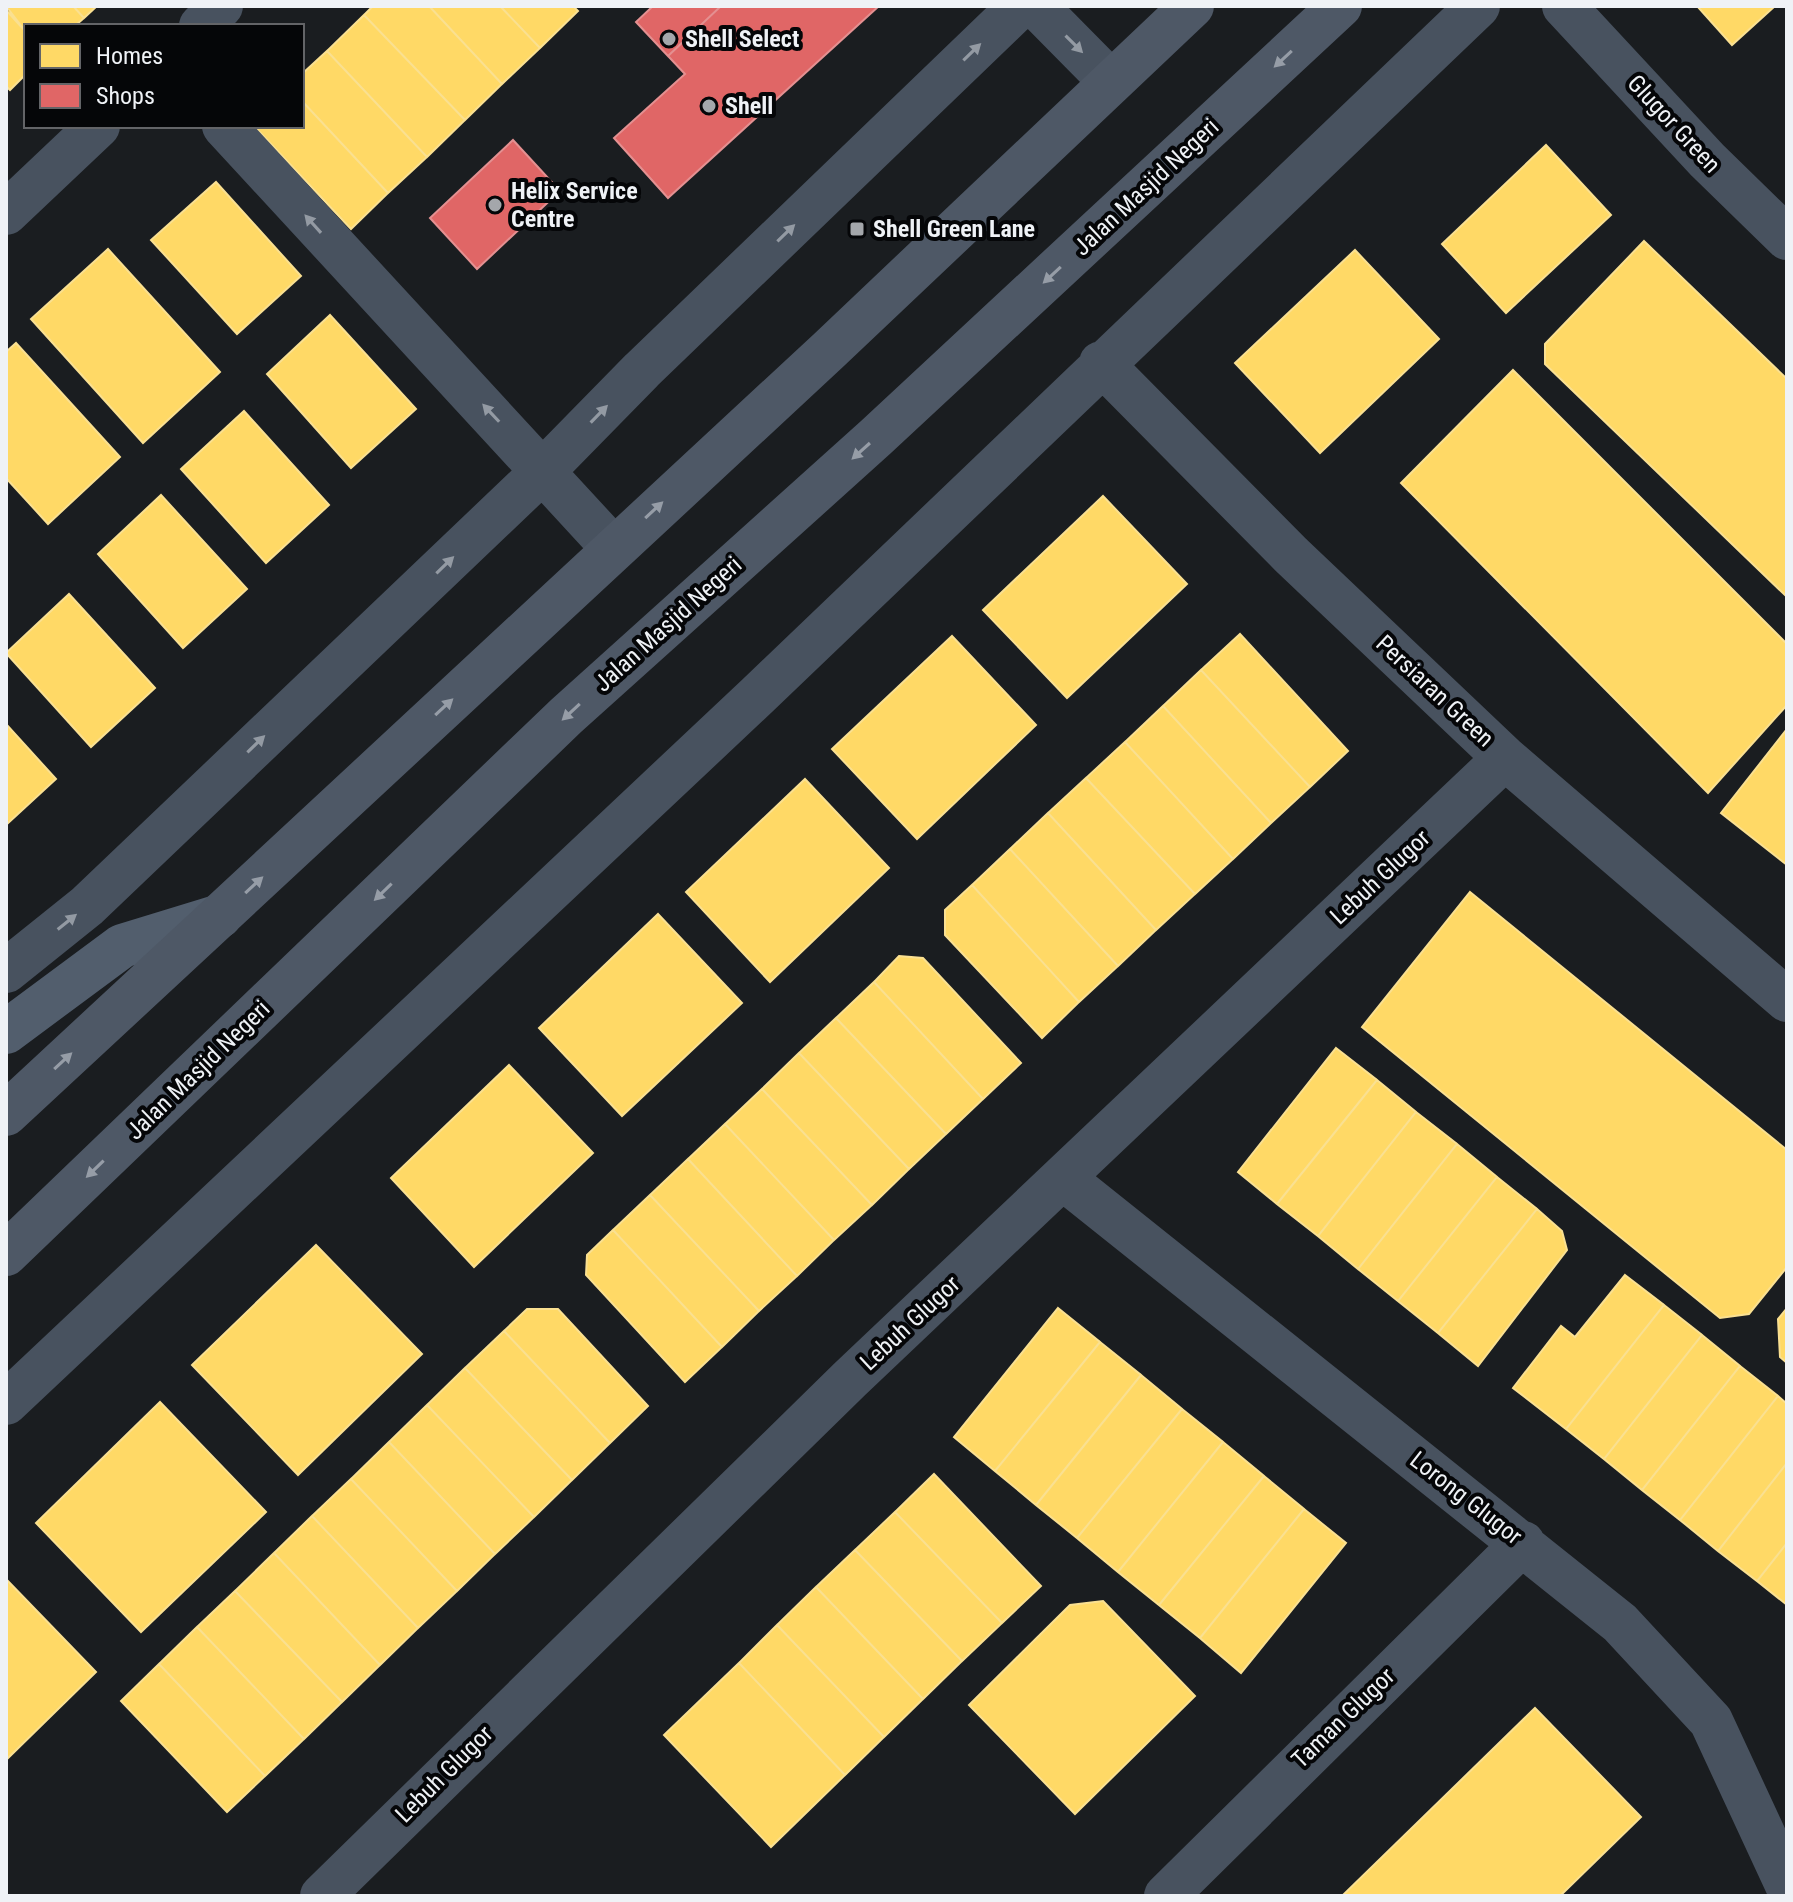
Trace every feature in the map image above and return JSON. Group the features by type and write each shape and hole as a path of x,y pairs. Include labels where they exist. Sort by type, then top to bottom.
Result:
{"highway":[{"path":"6,1114 829,350 1192,6"},
{"name":"Jalan Masjid Negeri","path":"6,1254 566,716 899,416 1340,6"}],"street":[{"path":"203,24 221,6"},
{"path":"6,971 87,906 544,470 642,370 1020,6"},
{"path":"1036,6 1111,82"},
{"path":"6,1403 758,695 1101,363 1478,6"},
{"name":"Glugor Green","path":"1564,6 1707,160 1787,238"},
{"path":"6,213 96,128"},
{"path":"226,128 613,548"},
{"name":"Persiaran Green","path":"1101,363 1291,555 1505,758 1787,1000"},
{"name":"Lebuh Glugor","path":"322,1896 850,1379 1505,758"},
{"path":"6,1032 122,946 220,916"},
{"name":"Lorong Glugor","path":"1064,1179 1620,1623 1711,1721 1787,1885"},
{"name":"Taman Glugor","path":"1166,1896 1307,1753 1523,1543"}],"building: Homes":[{"path":"6,6 73,6 84,18 77,24 24,24 24,29"},
{"path":"73,6 97,6 84,18"},
{"path":"373,6 429,6 502,84 465,120 364,15"},
{"path":"429,6 500,6 540,48 502,84"},
{"path":"500,6 573,6 578,11 540,48"},
{"path":"1697,6 1775,6 1732,45"},
{"path":"6,10 24,30 24,76 10,90 6,86"},
{"path":"364,15 465,120 427,157 327,51"},
{"path":"327,51 427,157 388,193 304,103 304,72"},
{"path":"304,103 388,193 351,229 256,128 304,128"},
{"path":"1546,145 1611,215 1506,313 1442,244"},
{"path":"216,182 301,276 237,334 151,240"},
{"path":"1644,241 1787,379 1787,597 1545,364 1545,344"},
{"path":"108,249 220,372 143,443 31,319"},
{"path":"1355,250 1439,339 1320,453 1235,363"},
{"path":"330,315 416,409 351,468 267,374"},
{"path":"16,343 120,457 48,524 6,478 6,352"},
{"path":"1513,370 1787,644 1787,705 1708,793 1401,483"},
{"path":"244,411 329,505 266,563 181,469"},
{"path":"161,495 247,589 183,648 98,554"},
{"path":"1103,496 1187,584 1067,698 983,610"},
{"path":"69,594 155,688 91,747 6,653"},
{"path":"1240,634 1348,751 1310,787 1201,670"},
{"path":"952,636 1036,725 917,839 832,749"},
{"path":"1201,670 1310,787 1271,823 1163,706"},
{"path":"1163,706 1271,823 1233,859 1125,742"},
{"path":"6,724 56,779 6,825"},
{"path":"1787,729 1787,865 1721,813"},
{"path":"1125,742 1233,859 1195,894 1086,778"},
{"path":"1086,778 1195,894 1156,930 1048,813"},
{"path":"805,779 889,868 770,982 686,892"},
{"path":"1048,813 1156,930 1118,966 1010,849"},
{"path":"1010,849 1118,966 1079,1002 972,885"},
{"path":"972,885 1079,1002 1042,1038 945,935 945,910"},
{"path":"1470,892 1787,1150 1787,1267 1749,1314 1720,1318 1362,1027"},
{"path":"658,914 742,1003 622,1116 539,1028"},
{"path":"899,956 923,958 1021,1063 983,1099 874,982"},
{"path":"874,982 983,1099 946,1134 836,1018"},
{"path":"836,1018 946,1134 909,1169 799,1053"},
{"path":"1336,1048 1377,1080 1277,1204 1238,1172"},
{"path":"799,1053 909,1169 872,1205 762,1089"},
{"path":"509,1065 593,1153 474,1267 391,1178"},
{"path":"1377,1080 1416,1112 1318,1236 1277,1204"},
{"path":"762,1089 872,1205 834,1240 725,1124"},
{"path":"1416,1112 1457,1144 1358,1269 1318,1236"},
{"path":"725,1124 834,1240 797,1276 688,1159"},
{"path":"1457,1144 1497,1177 1398,1301 1358,1269"},
{"path":"688,1159 797,1276 759,1311 650,1195"},
{"path":"1497,1177 1537,1209 1438,1333 1398,1301"},
{"path":"650,1195 759,1311 722,1347 613,1230"},
{"path":"1537,1209 1562,1231 1567,1250 1478,1366 1438,1333"},
{"path":"613,1230 722,1347 685,1382 586,1275 587,1255"},
{"path":"316,1245 422,1354 298,1475 192,1365"},
{"path":"1625,1275 1664,1305 1566,1429 1513,1388 1561,1326 1575,1337"},
{"path":"1664,1305 1702,1335 1604,1459 1566,1429"},
{"path":"1058,1308 1100,1342 995,1471 954,1437"},
{"path":"1787,1308 1787,1363 1780,1357 1778,1319"},
{"path":"527,1309 558,1309 648,1406 610,1443 504,1331"},
{"path":"504,1331 610,1443 572,1480 465,1368"},
{"path":"1702,1335 1740,1366 1642,1490 1604,1459"},
{"path":"1100,1342 1141,1375 1036,1505 995,1471"},
{"path":"1740,1366 1778,1396 1680,1520 1642,1490"},
{"path":"465,1368 572,1480 534,1517 427,1405"},
{"path":"1141,1375 1182,1409 1077,1538 1036,1505"},
{"path":"1778,1396 1787,1404 1787,1463 1718,1551 1680,1520"},
{"path":"160,1402 266,1512 141,1632 36,1523"},
{"path":"427,1405 534,1517 495,1554 389,1442"},
{"path":"1182,1409 1223,1442 1118,1572 1077,1538"},
{"path":"389,1442 495,1554 457,1591 351,1479"},
{"path":"1223,1442 1264,1476 1159,1605 1118,1572"},
{"path":"1787,1463 1787,1543 1757,1581 1718,1551"},
{"path":"934,1474 1041,1586 1002,1623 895,1512"},
{"path":"1264,1476 1304,1509 1200,1638 1159,1605"},
{"path":"351,1479 457,1591 418,1628 312,1516"},
{"path":"1304,1509 1346,1543 1241,1673 1200,1638"},
{"path":"895,1512 1002,1623 962,1661 855,1550"},
{"path":"312,1516 418,1628 380,1665 274,1553"},
{"path":"1787,1543 1787,1605 1757,1581"},
{"path":"855,1550 962,1661 923,1699 816,1587"},
{"path":"274,1553 380,1665 342,1702 235,1591"},
{"path":"6,1579 96,1672 6,1760"},
{"path":"816,1587 923,1699 884,1737 777,1625"},
{"path":"235,1591 342,1702 304,1739 197,1627"},
{"path":"1103,1601 1195,1696 1075,1814 969,1705 1070,1605"},
{"path":"777,1625 884,1737 845,1775 739,1663"},
{"path":"197,1627 304,1739 265,1776 159,1664"},
{"path":"739,1663 845,1775 771,1847 664,1735"},
{"path":"159,1664 265,1776 227,1812 121,1701"},
{"path":"1535,1708 1641,1817 1560,1896 1342,1896"}],"building: Shops":[{"name":"Shell Select","path":"653,6 721,6 668,56 636,22"},
{"name":"Shell","path":"721,6 879,6 668,198 614,138 685,74 668,56"},
{"name":"Helix Service Centre","path":"513,140 560,191 477,269 430,218"}],"place":[{"name":"Shell Select","path":"669,39"},
{"name":"Shell","path":"709,106"},
{"name":"Helix Service Centre","path":"495,205"},
{"name":"Shell Green Lane","path":"857,229"}]}
